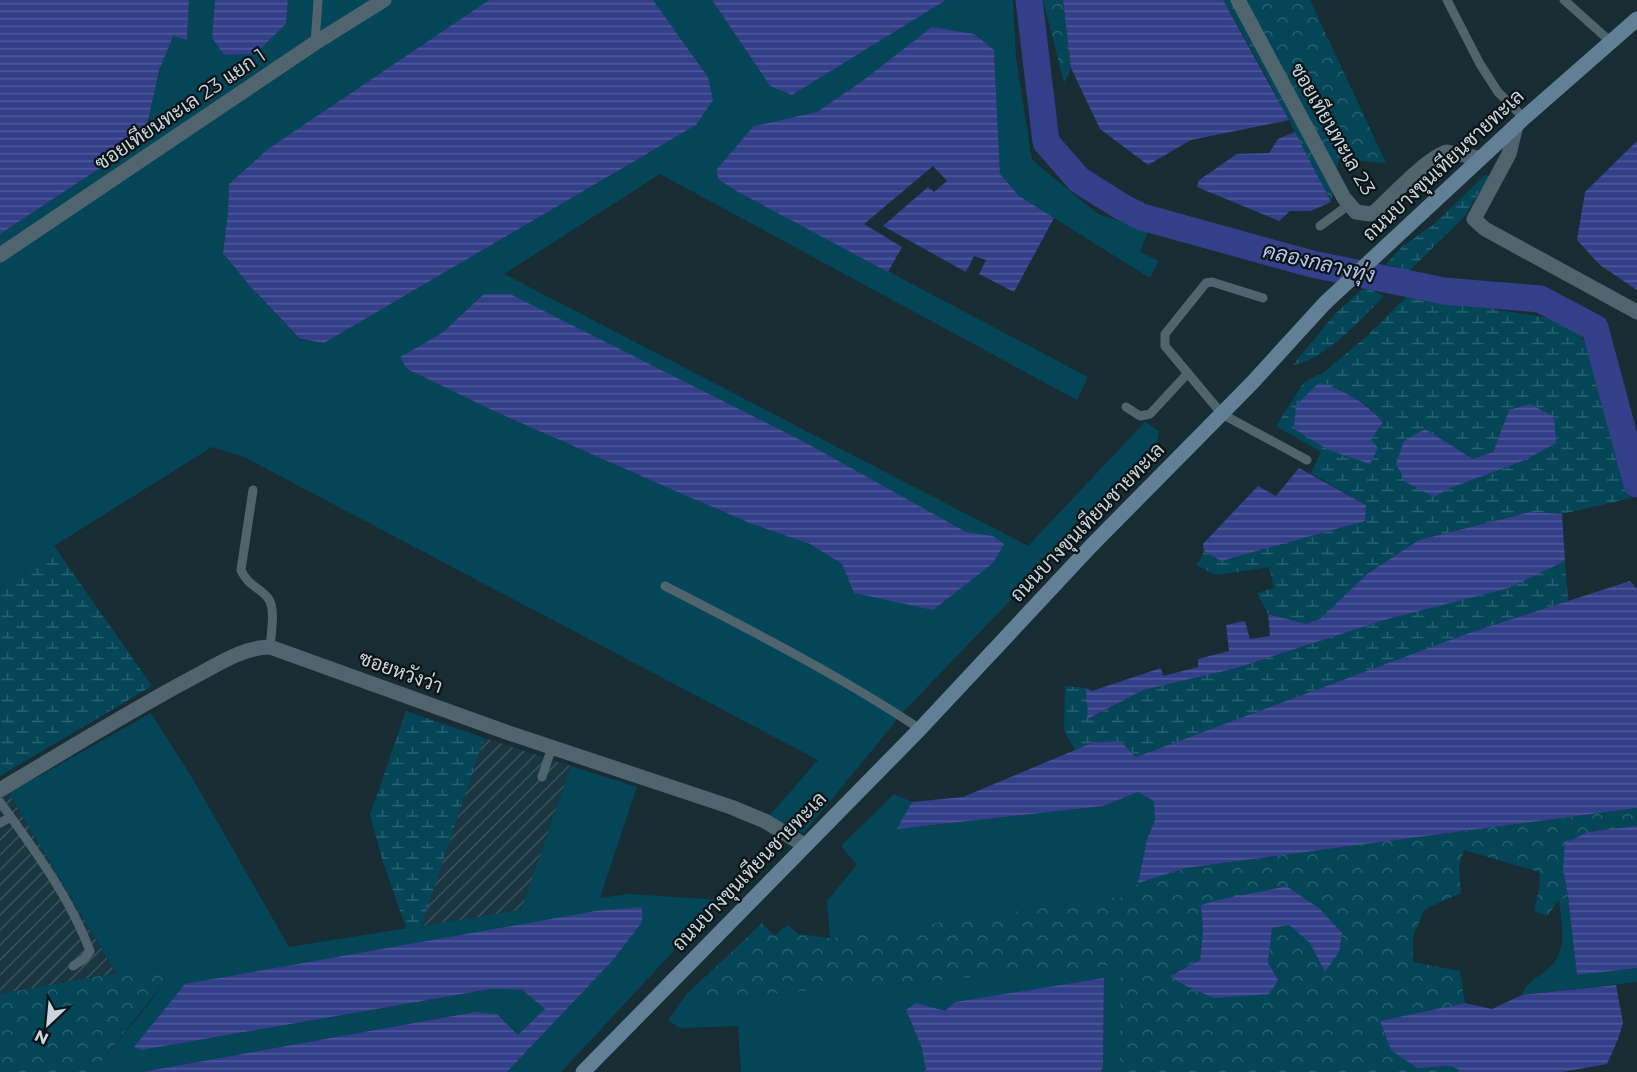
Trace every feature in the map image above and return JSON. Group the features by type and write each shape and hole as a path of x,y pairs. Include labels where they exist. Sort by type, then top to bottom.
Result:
{"main road":[{"name":"ถนนบางขุนเทียนชายทะเล","path":"583,1072 920,729 1092,544 1222,414 1325,303 1479,158 1637,19"}],"street":[{"name":"ซอยเทียนทะเล 23 แยก 1","path":"0,255 384,0"},
{"name":"ซอยเทียนทะเล 23","path":"1238,0 1344,198 1356,212 1363,214 1376,211 1424,166 1442,153 1479,158"},
{"path":"1520,122 1509,154 1474,219 1485,229 1637,312"},
{"path":"0,790 140,706 234,656 260,647 270,647"},
{"name":"ซอยหวังว่า","path":"270,647 552,747 731,807 765,821 804,845"}],"lane":[{"path":"315,44 318,0"},
{"path":"1448,0 1480,64 1520,122"},
{"path":"1564,0 1611,42"},
{"path":"1320,226 1350,204"},
{"path":"1263,298 1212,282 1206,283 1165,334 1165,346 1222,414 1307,460"},
{"path":"1126,407 1140,416 1150,414 1188,373"},
{"path":"253,490 241,570 245,579 268,598 271,605 270,647"},
{"path":"666,586 773,642 879,702 920,729"},
{"path":"542,777 552,747"},
{"path":"0,802 41,860 83,932 90,951 84,959 73,966"},
{"path":"0,823 10,817"}],"shaded area":[{"path":"484,738 571,766 522,910 421,927"},
{"path":"9,793 116,973 0,994 0,799"}],"green space":[{"path":"189,0 215,0 212,38 224,55 255,54 286,24 288,0 489,0 268,149 229,184 223,253 300,340 324,343 696,125 708,77 653,0 712,0 770,86 792,95 946,0 1013,0 1016,57 1032,160 1098,214 1148,231 1140,252 1159,261 1150,278 1019,196 1000,174 994,50 865,79 817,112 754,126 718,178 738,192 1088,377 1077,400 660,174 504,274 1028,546 1145,422 1159,431 1156,449 905,710 804,833 769,816 818,760 244,457 212,447 54,546 0,588 0,234 144,139 159,71 173,35 187,39","holes":["484,294 966,532 993,536 854,593 842,564 810,544 752,524 494,411 407,369 400,357 442,333"]},
{"path":"1043,0 1063,0 1071,68 1064,83"},
{"path":"1223,0 1310,0 1386,163 1339,159 1331,202 1263,70"},
{"path":"1485,175 1489,176 1465,216 1409,271 1386,264 1403,246 1433,225"},
{"path":"1365,287 1384,296 1330,347 1318,355 1293,365 1335,314"},
{"path":"1408,295 1572,322 1589,348 1631,498 1562,514 1529,512 1419,540 1367,574 1320,619 1306,624 1268,614 1257,593 1274,588 1269,567 1216,575 1197,565 1204,551 1221,561 1365,521 1366,505 1311,473 1321,452 1276,426 1304,382 1323,373 1367,336","holes":["1338,388 1368,406 1383,422 1370,439","1509,410 1525,460 1434,496 1425,429 1473,459 1493,452"]},
{"path":"54,546 152,686 0,776 0,588"},
{"path":"1565,561 1568,601 1469,633 1136,757 1120,741 1094,742 1075,750 1064,731 1065,686 1086,688 1089,719 1143,690 1233,669 1388,619 1509,588"},
{"path":"406,711 484,738 421,927 406,928 383,862 370,815"},
{"path":"151,713 191,776 289,947 521,910 571,766 637,787 600,898 628,894 721,900 561,1072 507,1072 614,959 642,922 142,1050 491,989 522,990 546,1010 518,1035 497,1014 475,1012 142,1072 93,1072 147,1006 176,966 116,973 9,793"},
{"path":"1138,792 1154,801 1155,820 1147,839 1138,883 1126,896 830,938 827,901 857,865 841,846 894,794 912,802 898,829 1103,806"},
{"path":"1637,808 1637,826 1588,832 1563,868 1568,897 1559,900 1547,916 1534,911 1540,884 1539,872 1464,850 1459,867 1461,893 1425,909 1413,936 1413,962 1460,971 1465,1003 1380,1021 1417,1068 1451,1066 1463,1072 1119,1072 1121,965 722,998 690,1003 685,996 762,923 774,936 788,925 798,934 830,938 1126,896 1138,883 1186,868","holes":["1286,886 1310,943 1289,925 1272,928 1268,963 1170,975 1200,960 1203,931 1201,905"]},
{"path":"1568,897 1577,975 1637,968 1637,982 1522,995 1528,985 1548,969 1557,958 1562,942 1559,900"},
{"path":"1122,965 1119,1072 1101,1072 1103,1066 1104,979 955,1002 946,1011 906,1010 921,1046 926,1070 923,1072 741,1072 738,1026 680,1028 668,1020 685,996 690,1003 722,998"},
{"path":"177,966 93,1072 0,1072 0,994 116,973"}],"water":[{"path":"0,0 189,0 187,40 173,36 159,71 144,139 0,234"},
{"path":"215,0 288,0 286,24 255,54 224,55 212,38"},
{"path":"489,0 653,0 708,77 713,100 696,125 324,343 300,339 249,285 223,253 229,184 268,149"},
{"path":"712,0 946,0 792,95 770,86"},
{"path":"1063,0 1223,0 1289,120 1191,140 1148,165 1100,129 1071,68"},
{"path":"932,27 974,34 994,50 1000,174 1019,196 1054,218 1014,292 979,274 986,260 974,256 966,272 883,226 928,187 934,192 947,181 933,166 864,224 902,247 888,272 738,192 718,179 717,169 754,126 817,112 865,79"},
{"path":"1295,132 1331,202 1311,211 1290,211 1279,221 1197,187 1199,180 1237,154 1269,153 1278,139"},
{"path":"1637,141 1637,290 1600,265 1577,240 1585,192"},
{"path":"484,294 510,294 806,443 966,532 993,536 1004,544 993,563 933,610 854,593 842,564 810,544 752,524 673,490 494,411 407,369 400,357 442,333"},
{"path":"1319,383 1354,398 1369,408 1383,422 1371,439 1378,448 1370,464 1329,450 1294,429 1296,405"},
{"path":"1530,404 1554,417 1556,443 1525,460 1448,489 1434,497 1406,482 1396,464 1404,441 1425,429 1473,459 1493,452 1509,410"},
{"path":"1299,468 1366,505 1365,521 1221,561 1204,551 1203,544 1258,486 1276,496"},
{"path":"1530,512 1562,514 1565,561 1509,588 1388,619 1233,669 1143,690 1088,719 1086,688 1092,691 1161,668 1163,676 1198,667 1198,659 1229,651 1226,625 1245,621 1250,639 1270,636 1268,614 1306,624 1320,619 1367,574 1419,540"},
{"path":"1630,581 1637,589 1637,808 1186,868 1138,883 1147,839 1155,820 1154,801 1138,792 1103,806 897,829 912,802 963,797 1094,742 1120,741 1136,757 1469,633"},
{"path":"1637,826 1637,968 1577,975 1563,868 1565,843 1588,832"},
{"path":"1286,886 1319,908 1342,933 1339,952 1325,972 1310,943 1289,925 1272,928 1268,963 1278,980 1269,994 1214,998 1170,976 1200,960 1203,931 1201,905"},
{"path":"642,907 642,922 614,959 507,1072 142,1072 475,1012 497,1014 518,1035 545,1009 522,990 491,989 142,1050 134,1047 185,984 596,911"},
{"path":"1104,978 1103,1066 1101,1072 923,1072 926,1070 921,1046 906,1010 916,1003 945,1011 955,1002"},
{"path":"1616,985 1623,1023 1607,1064 1562,1072 1463,1072 1451,1066 1417,1068 1391,1050 1380,1021 1465,1003 1492,1009 1522,995"}],"waterway":[{"name":"คลองกลางทุ่ง","path":"1029,0 1046,142 1079,180 1142,217 1312,264 1444,291 1540,299 1595,328 1637,484"}]}
